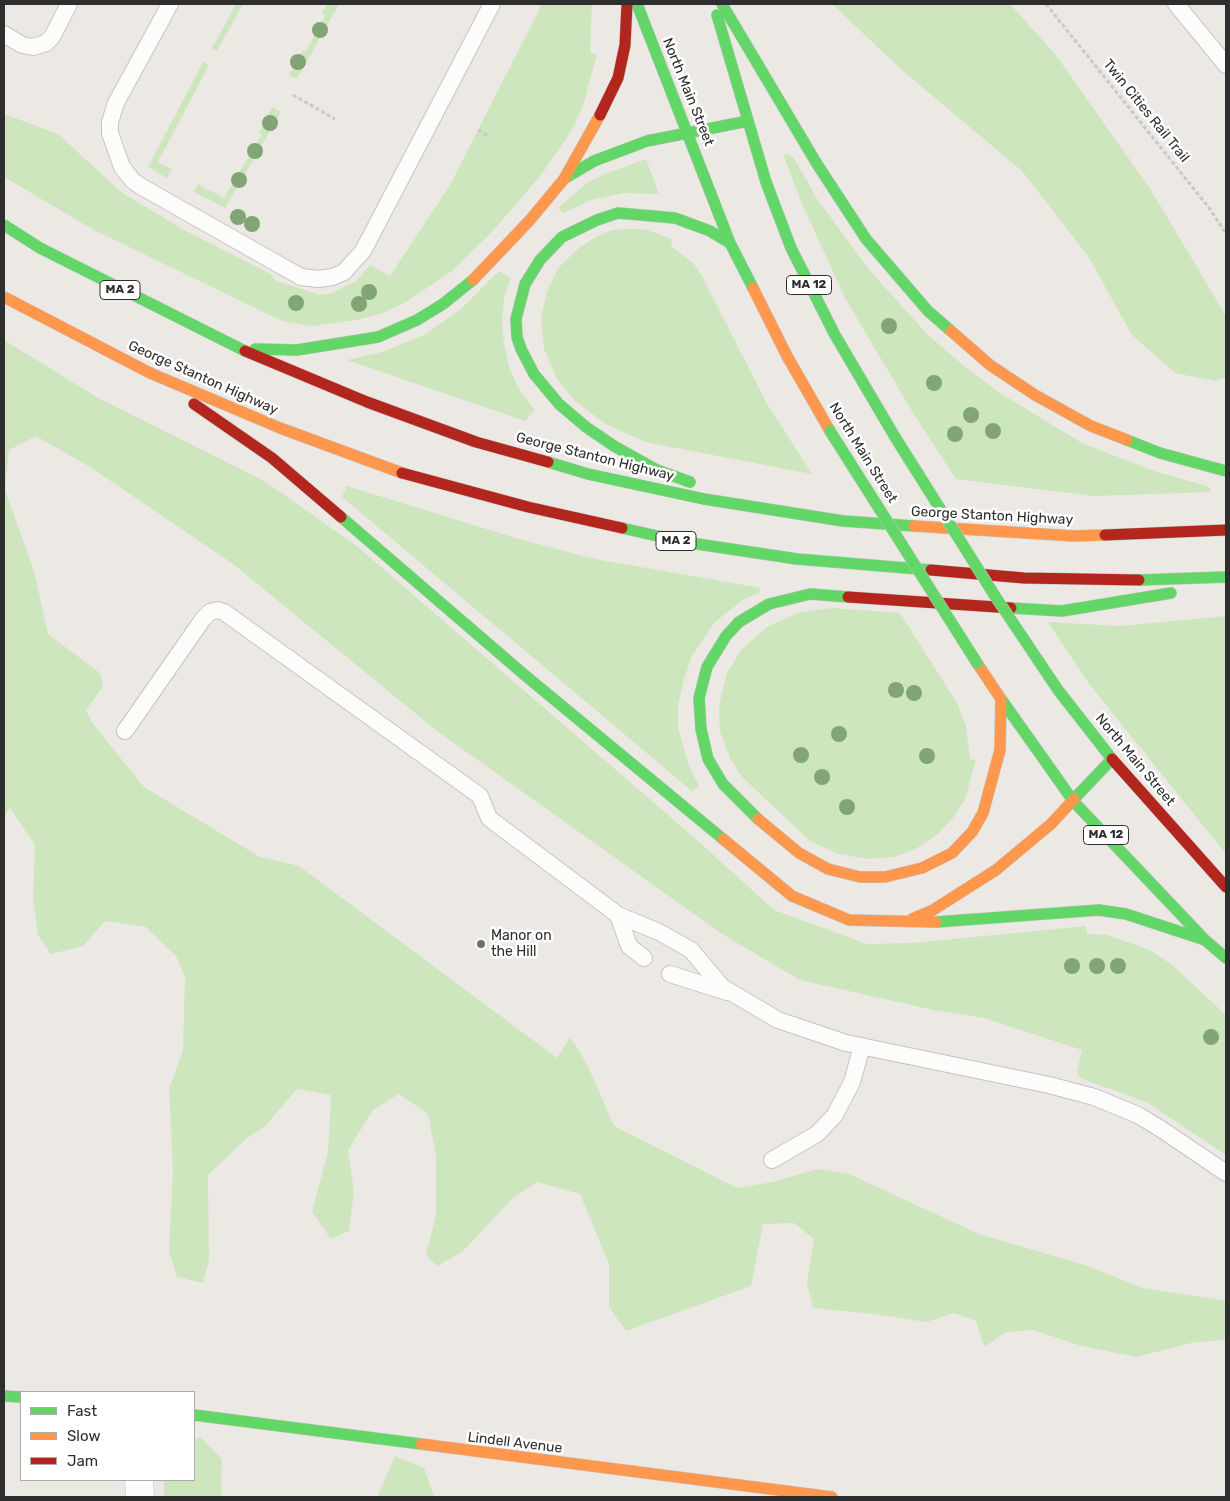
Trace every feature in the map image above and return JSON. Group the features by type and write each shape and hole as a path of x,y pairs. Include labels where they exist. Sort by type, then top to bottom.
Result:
{"main road":[{"path":"239,348 297,350 338,345 378,337 417,320 444,304 469,284 530,220 564,179 595,125 618,78 625,45 627,4"},
{"name":"North Main Street","path":"637,4 730,243 787,356 830,431 976,663 1074,802 1206,940 1226,958"},
{"name":"North Main Street","path":"713,4 766,182 791,248 835,335 894,437 995,596 1058,690 1112,759 1226,887"},
{"path":"722,4 817,164 866,239 928,311 990,365 1035,395 1091,426 1160,453 1226,471"},
{"path":"564,179 594,161 619,150 660,138 748,121"},
{"path":"730,243 710,231 675,218 638,213 618,214 578,227 562,237 532,272 520,301 516,319 517,337 527,362 546,390 586,427 643,462 747,506"},
{"name":"George Stanton Highway","path":"4,225 40,248 239,348 367,402 476,442 588,474 704,499 843,521 1046,534 1191,533 1226,530"},
{"name":"George Stanton Highway","path":"4,297 150,373 280,428 410,476 528,507 684,542 797,559 1024,578 1116,580 1226,577"},
{"path":"150,373 272,458 542,690 792,896 849,920 942,922 1100,910 1126,914 1206,940"},
{"path":"1001,699 1000,750 995,774 983,813 972,832 952,852 922,868 886,877 860,877 828,869 798,853 762,823 724,784 708,759 701,729 699,698 707,667 726,636 739,622 769,604 810,594 1062,611 1226,584"},
{"path":"906,922 933,910 996,870 1074,802 1112,759"},
{"path":"4,1396 20,1397"},
{"name":"Lindell Avenue","path":"195,1415 832,1497"}],"street":[{"path":"139,1481 140,1497"}],"lane":[{"path":"4,34 22,45 33,47 46,42 52,36 69,4"},
{"path":"170,4 116,104 110,122 110,133 122,167 133,181 142,187 301,277 318,279 333,277 344,272 363,251 492,4"},
{"path":"1176,4 1226,65"},
{"path":"125,731 203,619 210,612 218,610 224,612 480,796 489,818 618,915 659,932 691,950 728,992"},
{"path":"618,915 628,946 644,958"},
{"path":"670,974 728,992 778,1020 812,1033 862,1046 1049,1085 1094,1097 1138,1115 1162,1128 1226,1173"},
{"path":"772,1160 817,1134 835,1115 852,1082 862,1046"}],"path":[{"name":"Twin Cities Rail Trail","path":"1046,4 1210,209 1226,234"},
{"path":"293,95 335,119"},
{"path":"478,130 490,137"}],"green space":[{"path":"236,4 243,4 217,51 212,48"},
{"path":"327,4 339,4 297,79 289,75 303,50 306,51 325,16 322,13"},
{"path":"540,4 592,4 590,53 597,54 583,106 570,133 541,175 491,233 452,271 406,302 383,313 357,320 312,326 282,321 94,230 4,177 4,114 58,134 121,192 186,231 269,273 277,281 320,295 332,293 356,281 370,265 390,276 450,185 539,10"},
{"path":"832,4 1010,4 1055,54 1151,190 1226,316 1226,377 1215,381 1175,373 1132,335 1088,256 1022,171 904,72"},
{"path":"203,62 209,65 158,162 172,169 167,178 148,167"},
{"path":"272,107 281,112 225,208 194,192 198,184 224,198 262,134 259,133"},
{"path":"787,154 794,158 817,199 871,272 928,335 963,365 1000,393 1082,443 1154,471 1207,486 1211,489 1210,492 1094,496 956,479 913,413 845,298 799,197 785,159 784,155"},
{"path":"646,159 659,194 623,193 591,200 563,213 558,208 587,183 605,174"},
{"path":"644,229 672,239 671,246 693,263 701,274 767,404 812,474 645,442 604,423 574,400 557,379 544,349 541,318 547,291 559,267 580,247 612,230"},
{"path":"499,271 511,278 504,299 502,320 504,344 510,370 519,389 535,410 525,421 347,360 382,352 424,335 461,309"},
{"path":"4,340 100,399 266,482 358,547 697,840 774,910 867,944 913,943 1086,926 1087,934 1107,935 1150,950 1171,964 1226,1015 1226,1155 1148,1103 1080,1078 1077,1072 1082,1050 984,1018 933,1010 800,980 722,934 437,731 233,564 90,467 36,436 9,450 5,490 34,571 48,634 100,673 103,686 86,710 93,724 144,787 260,857 299,866 557,1058 570,1037 587,1064 614,1126 737,1188 773,1182 818,1169 849,1174 979,1234 1088,1266 1143,1288 1226,1301 1226,1340 1195,1342 1136,1357 1078,1345 1034,1330 1006,1332 984,1347 976,1321 954,1313 926,1322 874,1314 813,1308 807,1284 814,1239 794,1223 763,1224 751,1286 626,1331 609,1307 609,1264 580,1194 537,1182 513,1198 462,1252 437,1266 426,1255 436,1215 436,1156 428,1114 399,1094 373,1110 348,1150 354,1192 349,1231 331,1239 312,1212 328,1152 331,1095 297,1089 265,1126 246,1139 208,1175 209,1261 203,1283 177,1277 169,1251 173,1171 169,1089 183,1050 185,977 176,956 146,927 105,921 83,946 51,954 38,935 33,899 35,845 10,808 4,816"},
{"path":"347,486 519,539 595,559 761,588 759,593 743,600 715,622 692,656 684,679 678,705 678,727 688,764 699,786 692,791 342,497"},
{"path":"832,608 900,613 957,703 966,726 970,759 976,760 965,799 953,818 938,834 917,848 894,857 868,859 838,854 810,841 742,777 731,760 720,732 719,705 727,673 742,649 768,626 801,612"},
{"path":"1226,616 1226,854 1090,685 1048,622 1120,626"},
{"path":"200,1437 222,1459 221,1497 164,1497 164,1481 195,1481 195,1440"},
{"path":"395,1456 424,1468 434,1497 377,1497"}],"traffic: fast":[{"path":"637,4 730,243 753,288"},
{"path":"722,4 817,164 866,239 928,311 951,331"},
{"path":"717,15 766,182 791,248 835,335 895,437"},
{"path":"567,177 594,161 647,141 748,121"},
{"path":"690,482 657,470 614,446 586,427 559,404 534,374 521,349 517,337 516,319 525,284 540,260 562,237 597,220 618,213 675,218 710,231 730,243"},
{"path":"4,225 40,248 245,351"},
{"path":"255,349 297,350 378,337 417,320 443,304 473,280"},
{"path":"830,431 977,663"},
{"path":"895,437 995,596 1058,690"},
{"path":"1127,440 1160,453 1226,471"},
{"path":"548,462 588,474 704,499 843,521 914,526"},
{"path":"341,517 527,677 723,839"},
{"path":"622,528 684,542 797,559 931,570"},
{"path":"1139,580 1226,577"},
{"path":"1011,608 1062,611 1171,593"},
{"path":"758,819 723,784 708,759 701,729 699,698 707,667 726,636 739,622 769,604 810,594 848,597"},
{"path":"1058,690 1112,759 1074,799"},
{"path":"1001,699 1074,802 1205,940 1226,958"},
{"path":"936,922 1099,910 1126,914 1205,940"},
{"path":"4,1396 20,1397"},
{"path":"195,1415 421,1444"}],"traffic: slow":[{"path":"473,280 530,220 564,179 600,115"},
{"path":"753,288 787,356 830,431"},
{"path":"4,297 150,373 280,428 402,473"},
{"path":"951,331 990,365 1035,395 1091,426 1127,440"},
{"path":"914,526 1074,536 1105,535"},
{"path":"758,819 799,853 828,869 860,877 885,877 922,868 952,853 972,832 983,813 1000,750 1001,699 977,663"},
{"path":"912,919 933,910 996,870 1051,824 1074,799"},
{"path":"723,839 792,896 849,920 936,922"},
{"path":"421,1444 832,1497"}],"traffic: jam":[{"path":"600,115 618,78 625,45 627,4"},
{"path":"245,351 367,402 476,442 548,462"},
{"path":"194,404 272,458 341,517"},
{"path":"402,473 528,507 622,528"},
{"path":"1105,535 1226,530"},
{"path":"931,570 1024,578 1139,580"},
{"path":"848,597 1011,608"},
{"path":"1112,759 1226,887"}],"place":[{"name":"Manor on the Hill","path":"481,944"}]}
